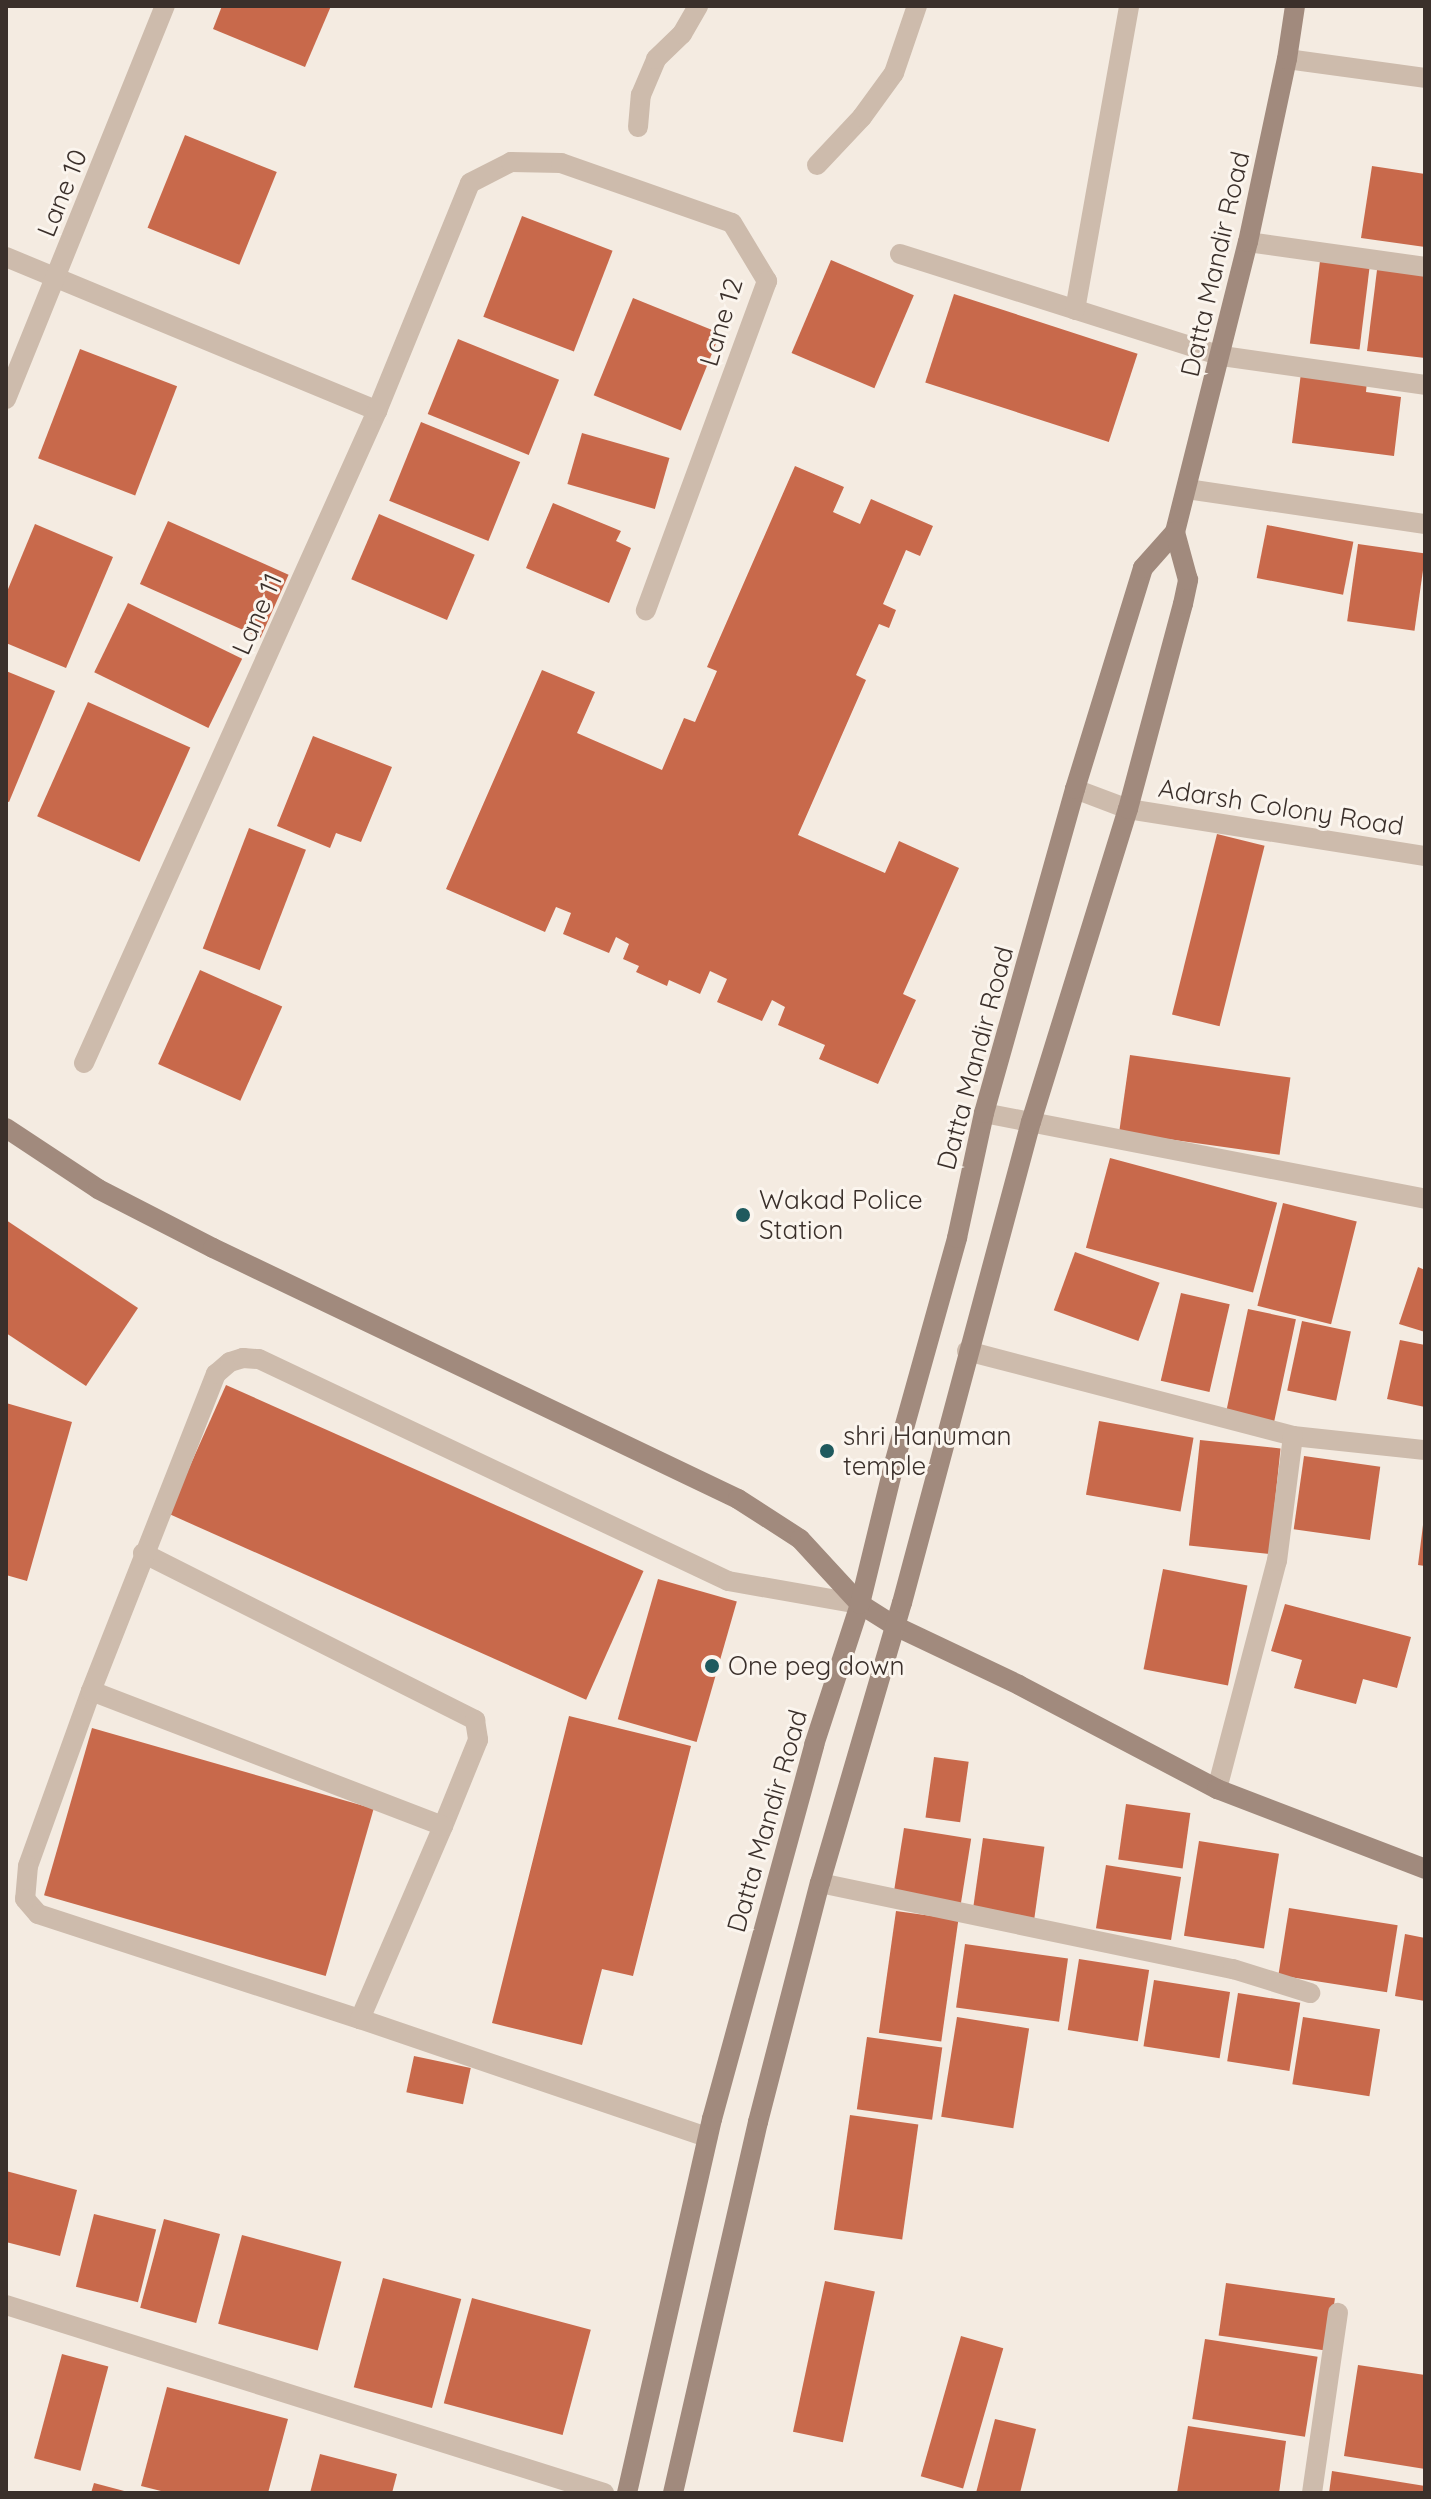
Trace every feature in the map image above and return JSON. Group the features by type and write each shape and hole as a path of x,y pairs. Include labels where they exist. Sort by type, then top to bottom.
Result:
{"main road":[{"name":"Datta Mandir Road","path":"627,2493 707,2137 814,1745 860,1604 894,1464 957,1238 984,1113 1075,789 1143,568 1175,532 1187,489 1248,242 1287,59 1295,6"},
{"path":"673,2493 758,2122 820,1883 895,1626 1031,1122 1128,809 1188,580 1175,532"},
{"path":"6,1128 98,1189 213,1248 738,1499 800,1539 860,1604 895,1626 1019,1685 1217,1789 1425,1869"}],"street":[{"name":"Lane 10","path":"6,399 165,6"},
{"path":"638,127 641,95 656,59 682,34 698,6"},
{"path":"817,165 862,117 894,73 917,6"},
{"path":"1075,310 1129,6"},
{"path":"1287,59 1425,78"},
{"name":"Lane 12","path":"470,183 511,162 561,163 732,223 767,281 646,610"},
{"name":"Lane 11","path":"84,1063 377,411 470,183"},
{"path":"1248,242 1425,267"},
{"path":"900,254 1222,356 1425,385"},
{"path":"6,257 377,411"},
{"path":"1187,489 1425,524"},
{"name":"Adarsh Colony Road","path":"1075,789 1128,809 1425,856"},
{"path":"984,1113 1425,1199"},
{"path":"967,1351 1293,1436 1425,1450"},
{"path":"707,2137 38,1914 25,1899 28,1866 143,1553 216,1374 230,1362 243,1358 259,1359 728,1581 860,1604"},
{"path":"1217,1789 1277,1561 1293,1436"},
{"path":"143,1553 475,1720 478,1740 360,2019"},
{"path":"91,1691 443,1826"},
{"path":"820,1883 1233,1969 1310,1993"},
{"path":"6,2305 604,2493"},
{"path":"1312,2493 1338,2313"}],"building":[{"path":"222,6 331,6 305,67 213,29"},
{"path":"185,135 277,172 239,265 148,228"},
{"path":"1372,166 1425,174 1425,247 1361,238"},
{"path":"522,216 613,251 574,352 483,317"},
{"path":"831,260 914,295 874,388 792,353"},
{"path":"1320,261 1370,267 1360,349 1310,343"},
{"path":"1378,262 1425,268 1425,358 1367,351"},
{"path":"954,294 1138,354 1109,442 925,382"},
{"path":"633,298 720,333 681,431 594,395"},
{"path":"458,339 559,380 529,455 428,414"},
{"path":"80,349 177,386 135,495 38,458"},
{"path":"1301,373 1367,381 1366,392 1401,397 1394,456 1292,443"},
{"path":"421,422 520,462 488,541 389,501"},
{"path":"582,433 669,458 655,509 567,484"},
{"path":"795,466 844,487 833,512 860,524 871,499 933,526 920,556 906,550 883,604 896,610 889,628 879,624 856,675 866,680 798,835 885,873 899,841 959,868 903,994 916,1000 878,1084 819,1059 825,1045 778,1025 785,1007 772,1000 762,1021 717,1002 727,979 710,971 700,994 669,980 667,986 636,972 639,966 623,959 629,944 616,937 609,953 563,934 571,913 556,907 545,932 446,889 542,670 595,692 577,733 662,770 684,718 695,722 717,671 707,667"},
{"path":"553,503 621,531 616,541 631,548 609,603 526,568"},
{"path":"379,514 475,555 447,620 351,579"},
{"path":"168,521 289,575 261,638 140,584"},
{"path":"35,524 113,557 66,668 6,643 6,594"},
{"path":"1267,525 1353,542 1343,595 1257,578"},
{"path":"1358,544 1425,553 1414,631 1347,621"},
{"path":"128,603 242,659 208,728 94,672"},
{"path":"6,671 55,691 9,802 6,801"},
{"path":"88,702 190,748 139,862 37,816"},
{"path":"313,736 392,767 361,842 336,833 330,848 277,826"},
{"path":"249,828 306,850 260,970 203,948"},
{"path":"1217,834 1265,846 1220,1026 1172,1014"},
{"path":"200,970 282,1007 240,1101 158,1064"},
{"path":"1130,1055 1290,1078 1280,1155 1119,1132"},
{"path":"1110,1158 1277,1203 1253,1293 1086,1248"},
{"path":"1283,1203 1357,1221 1331,1324 1257,1306"},
{"path":"6,1220 138,1308 86,1386 6,1333"},
{"path":"1075,1252 1160,1283 1138,1341 1054,1310"},
{"path":"1418,1267 1425,1270 1425,1332 1399,1324"},
{"path":"1181,1293 1230,1304 1209,1392 1161,1381"},
{"path":"1248,1309 1296,1319 1273,1425 1226,1415"},
{"path":"1302,1321 1351,1331 1336,1401 1287,1390"},
{"path":"1400,1340 1425,1345 1425,1407 1387,1399"},
{"path":"226,1385 643,1571 586,1700 169,1514"},
{"path":"6,1403 72,1422 27,1581 6,1575"},
{"path":"1099,1421 1194,1438 1181,1512 1086,1495"},
{"path":"1200,1440 1281,1448 1269,1554 1189,1545"},
{"path":"1304,1456 1380,1467 1370,1540 1294,1529"},
{"path":"1425,1525 1425,1566 1418,1565"},
{"path":"1163,1569 1247,1585 1228,1686 1144,1669"},
{"path":"658,1579 737,1602 697,1742 618,1719"},
{"path":"1285,1604 1411,1637 1397,1688 1363,1679 1356,1704 1294,1688 1302,1660 1271,1651"},
{"path":"569,1716 691,1746 633,1976 602,1969 582,2045 492,2023"},
{"path":"92,1728 374,1809 326,1976 44,1895"},
{"path":"934,1757 969,1762 960,1822 926,1817"},
{"path":"1126,1804 1190,1813 1183,1869 1118,1859"},
{"path":"904,1828 971,1839 961,1905 894,1894"},
{"path":"983,1838 1044,1847 1034,1920 973,1911"},
{"path":"1199,1841 1279,1854 1264,1948 1184,1936"},
{"path":"1106,1865 1181,1877 1171,1940 1096,1928"},
{"path":"1289,1908 1398,1925 1387,1992 1278,1975"},
{"path":"896,1911 958,1920 941,2042 879,2033"},
{"path":"1405,1934 1425,1938 1425,2001 1395,1996"},
{"path":"965,1944 1068,1958 1059,2022 956,2007"},
{"path":"1079,1959 1149,1970 1138,2041 1068,2030"},
{"path":"1154,1980 1230,1992 1220,2058 1144,2046"},
{"path":"1238,1993 1300,2003 1289,2071 1227,2061"},
{"path":"957,2017 1029,2028 1013,2128 941,2117"},
{"path":"1303,2017 1380,2029 1369,2096 1292,2084"},
{"path":"867,2037 942,2048 932,2120 857,2109"},
{"path":"414,2056 471,2068 463,2104 406,2092"},
{"path":"850,2115 918,2125 902,2239 834,2230"},
{"path":"6,2171 77,2190 60,2256 6,2242"},
{"path":"94,2214 156,2229 138,2302 76,2287"},
{"path":"164,2219 220,2234 196,2323 140,2308"},
{"path":"242,2235 341,2262 318,2351 218,2324"},
{"path":"383,2278 461,2299 432,2408 354,2387"},
{"path":"825,2281 875,2292 843,2442 793,2432"},
{"path":"1226,2283 1335,2298 1328,2351 1219,2335"},
{"path":"472,2298 591,2330 563,2435 444,2403"},
{"path":"961,2336 1003,2348 963,2488 921,2476"},
{"path":"1205,2339 1318,2357 1305,2437 1192,2419"},
{"path":"62,2354 108,2366 80,2471 34,2458"},
{"path":"1358,2365 1425,2375 1425,2469 1344,2456"},
{"path":"167,2387 288,2419 268,2493 169,2493 141,2486"},
{"path":"995,2419 1036,2429 1020,2493 976,2493"},
{"path":"1188,2426 1286,2441 1279,2493 1177,2493"},
{"path":"320,2454 397,2474 392,2493 310,2493"},
{"path":"1332,2471 1425,2486 1425,2493 1329,2493"},
{"path":"94,2483 128,2492 128,2493 91,2493"}],"place":[{"name":"Wakad Police Station","path":"743,1215"},
{"name":"shri Hanuman temple","path":"827,1451"},
{"name":"One peg down","path":"712,1666"}]}
